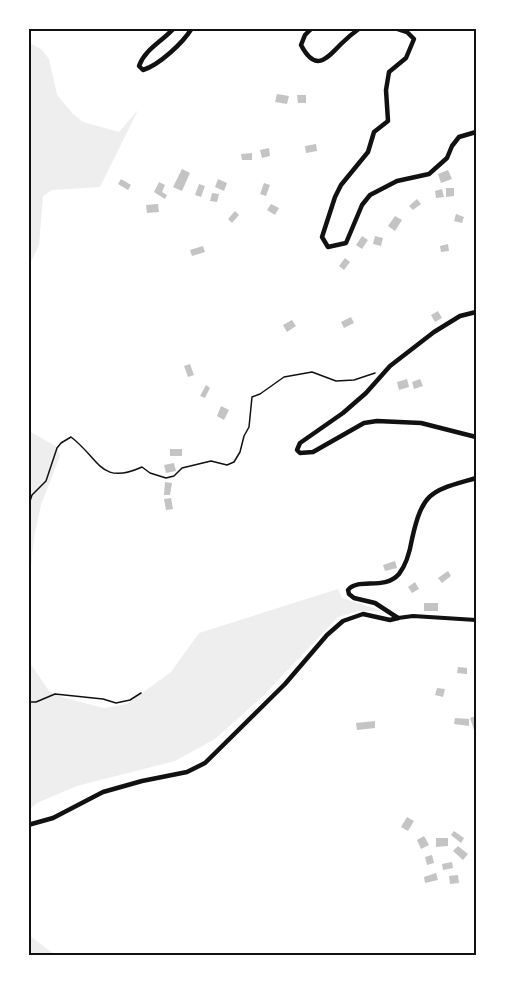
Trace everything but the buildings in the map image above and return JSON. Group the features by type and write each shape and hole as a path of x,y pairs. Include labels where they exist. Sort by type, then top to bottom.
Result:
{"street":[{"path":"174,28 164,40 141,58 139,66 143,70 150,68 181,43 192,28"},
{"path":"312,28 305,35 301,45 305,53 314,60 323,61 360,28"},
{"path":"395,28 407,32 414,39 406,58 389,72 386,90 388,122 374,132 368,152 341,185 335,198 322,237 328,247 346,243 370,195 397,181 429,174 447,158 459,137 477,132"},
{"path":"477,312 460,316 434,332 390,366 366,393 343,413 300,443 297,450 300,453 313,452 364,423 377,421 421,423 477,437"},
{"path":"398,618 375,603 354,597 348,591 351,586 378,584 398,574 410,550 421,511 432,493 446,486 477,478"},
{"path":"28,825 52,818 103,792 187,772 205,763 285,684 327,635 343,621 363,614 390,620 413,616 477,620"}],"path":[{"path":"28,507 32,495 46,481 57,448 71,437 99,465 109,472 120,475 129,474 142,467 150,473 166,478 174,476 182,468 211,461 227,465 234,462 240,452 249,427 252,397 260,394 284,376 293,377 312,372 336,381 354,380 378,371"},
{"path":"28,702 36,702 56,694 103,699 116,703 130,700 141,693"}],"shaded area":[{"path":"29,43 41,49 49,59 57,95 83,122 119,132 138,110 100,187 52,190 43,196 39,245 29,266"},
{"path":"29,431 57,447 60,456 41,505 34,537 29,586"},
{"path":"338,589 342,598 382,611 358,611 338,617 262,697 215,739 175,761 77,786 37,803 29,810 28,660 49,691 62,697 104,708 127,704 171,672 199,633"},
{"path":"29,935 55,955 29,955"}]}
